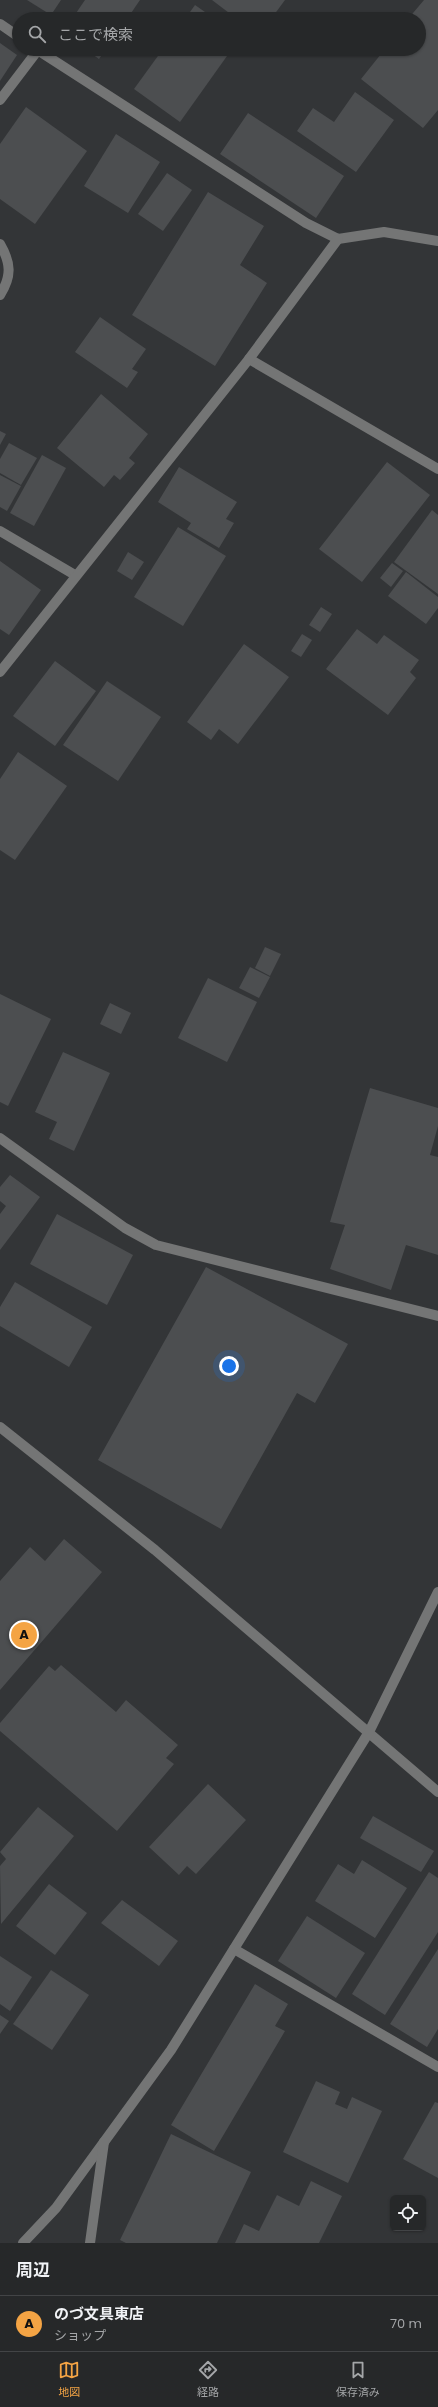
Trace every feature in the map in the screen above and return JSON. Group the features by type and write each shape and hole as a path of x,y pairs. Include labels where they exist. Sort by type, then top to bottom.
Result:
{"street":[{"path":"0,24 12,32"},
{"path":"0,100 32,56"},
{"path":"48,56 306,223 338,239 384,232 438,241"},
{"path":"0,672 75,575 249,359 338,239"},
{"path":"0,244 9,260 7,284 0,295"},
{"path":"249,359 438,469"},
{"path":"0,531 75,575"},
{"path":"0,1138 125,1228 156,1245 438,1316"},
{"path":"0,1427 155,1550 438,1792"},
{"path":"24,2243 56,2208 171,2050 369,1732 438,1592"},
{"path":"234,1949 438,2067"},
{"path":"90,2243 105,2140"}],"building":[{"path":"27,0 61,0 53,12 46,12"},
{"path":"85,0 140,0 132,12 77,12"},
{"path":"212,0 285,0 276,12 228,12"},
{"path":"424,0 438,0 438,110 423,128 361,79 379,56 426,56 426,12 414,12"},
{"path":"195,5 205,12 190,12"},
{"path":"0,43 12,51 12,56 16,56 0,81"},
{"path":"158,56 227,56 180,122 134,89"},
{"path":"355,92 394,120 356,172 297,131 313,108 334,122"},
{"path":"26,107 87,151 35,224 0,199 0,144"},
{"path":"248,113 344,176 316,218 220,154"},
{"path":"116,134 160,162 128,213 84,186"},
{"path":"167,173 192,190 163,231 138,214"},
{"path":"208,192 264,226 240,265 267,283 215,366 132,315"},
{"path":"100,317 146,349 132,369 138,372 127,388 75,352"},
{"path":"101,394 148,434 129,458 135,463 120,480 114,475 104,487 57,448"},
{"path":"0,431 6,434 0,445"},
{"path":"9,443 37,458 21,485 0,473 0,459"},
{"path":"42,455 66,468 34,526 10,513"},
{"path":"387,462 430,495 362,582 319,549"},
{"path":"179,467 237,502 226,519 234,523 219,548 187,529 191,523 158,502"},
{"path":"0,475 21,486 7,511 0,507"},
{"path":"432,510 438,515 438,594 394,562"},
{"path":"178,527 226,556 183,626 134,597"},
{"path":"128,552 144,562 132,580 117,571"},
{"path":"0,561 41,590 9,635 0,629"},
{"path":"392,563 403,571 391,587 380,578"},
{"path":"406,572 438,597 438,608 426,624 388,596"},
{"path":"321,607 332,614 320,632 309,625"},
{"path":"357,629 377,644 384,635 419,660 410,672 416,678 388,715 326,669"},
{"path":"302,634 312,640 301,657 291,651"},
{"path":"244,644 289,677 238,744 219,729 211,740 187,722"},
{"path":"55,661 96,691 55,746 13,716"},
{"path":"107,681 161,717 118,781 63,745"},
{"path":"18,752 67,786 15,860 0,850 0,779"},
{"path":"265,947 281,954 270,976 255,968"},
{"path":"250,967 270,977 259,998 239,988"},
{"path":"208,978 257,1002 227,1062 178,1038"},
{"path":"0,994 51,1019 8,1106 0,1102"},
{"path":"110,1003 131,1013 121,1034 100,1024"},
{"path":"63,1052 110,1073 74,1151 49,1139 57,1122 35,1112"},
{"path":"370,1088 438,1108 438,1126 430,1155 438,1157 438,1255 406,1245 391,1290 330,1269 345,1225 330,1222"},
{"path":"10,1175 40,1197 0,1250 0,1214 6,1206 0,1201 0,1187"},
{"path":"57,1214 133,1255 107,1305 30,1264"},
{"path":"206,1267 348,1344 315,1403 297,1393 221,1529 98,1460"},
{"path":"15,1282 92,1327 69,1367 0,1326 0,1307"},
{"path":"64,1539 102,1572 0,1690 0,1581 30,1547 45,1561"},
{"path":"61,1665 116,1712 126,1700 178,1745 166,1758 174,1764 117,1831 0,1731 0,1723 49,1666 55,1671"},
{"path":"208,1784 246,1820 196,1874 187,1866 179,1875 149,1847"},
{"path":"38,1807 74,1836 1,1924 0,1866 6,1859 0,1852"},
{"path":"373,1816 434,1851 421,1872 360,1838"},
{"path":"362,1860 407,1888 375,1938 315,1901 338,1864 354,1874"},
{"path":"429,1872 438,1878 438,1932 385,2015 352,1994"},
{"path":"49,1884 87,1913 55,1955 16,1926"},
{"path":"122,1900 178,1941 159,1966 101,1923"},
{"path":"307,1916 365,1953 336,1998 278,1961"},
{"path":"438,1949 438,2029 427,2047 390,2024"},
{"path":"0,1956 32,1977 10,2011 0,2004"},
{"path":"51,1970 89,1995 52,2050 13,2024"},
{"path":"255,1984 288,2004 275,2026 285,2031 214,2151 171,2125"},
{"path":"0,2015 9,2021 0,2034"},
{"path":"316,2081 340,2092 335,2104 347,2109 352,2097 382,2111 348,2183 283,2152"},
{"path":"435,2102 438,2103 438,2178 403,2159"},
{"path":"171,2134 251,2172 217,2243 126,2243 120,2240"},
{"path":"311,2181 342,2196 319,2243 235,2243 244,2224 259,2231 277,2195 299,2206"}],"place":[{"name":"のづ文具東店","path":"24,1635"}]}
